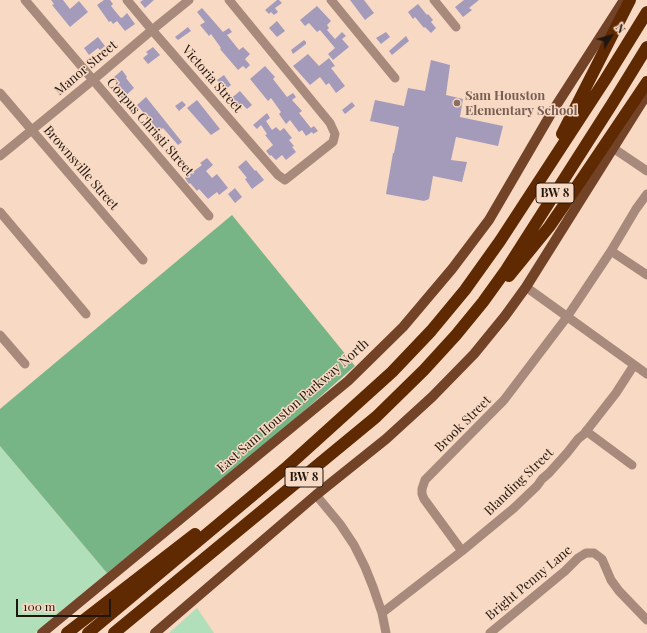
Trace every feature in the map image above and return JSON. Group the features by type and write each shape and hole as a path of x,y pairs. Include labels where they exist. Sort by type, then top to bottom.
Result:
{"highway":[{"path":"533,191 630,0"},
{"name":"BW 8","path":"88,633 288,466 370,393 412,352 449,310 479,271 605,80 647,12"},
{"name":"BW 8","path":"114,633 376,417 424,370 483,302 506,270 647,47"},
{"path":"456,334 500,286 549,227 583,179 647,82"},
{"path":"67,633 188,539 370,393"},
{"path":"118,633 142,609"}],"main road":[{"name":"East Sam Houston Parkway North","path":"42,633 348,381 404,327 452,269 489,220 552,112 624,0"},
{"name":"BW 8","path":"155,633 316,495 386,439 432,397 474,354 526,287 647,94"}],"street":[{"name":"Corpus Christi Street","path":"25,0 209,216"},
{"name":"Victoria Street","path":"127,0 278,175 285,180 333,142 335,134 330,123 229,0"},
{"name":"Manor Street","path":"0,156 189,0"},
{"path":"331,0 395,78"},
{"path":"434,0 456,27"},
{"name":"Brownsville Street","path":"0,93 143,260"},
{"path":"613,148 647,171"},
{"name":"Brook Street","path":"462,551 424,499 422,489 425,480 504,400 567,317 647,194"},
{"path":"0,212 86,314"},
{"path":"610,251 647,275"},
{"path":"526,287 647,374"},
{"path":"0,335 24,364"},
{"name":"Blanding Street","path":"382,613 462,551 514,508 537,486 542,478 549,473 586,431 616,393 634,365"},
{"path":"586,431 632,465"},
{"path":"316,495 340,524 354,545 370,580 382,613 386,633"},
{"name":"Bright Penny Lane","path":"490,633 565,571 578,558 586,553 594,553 602,559 611,580 619,591 647,620"}],"green space":[{"path":"232,215 355,366 238,469 107,573 0,446 0,409"},
{"path":"0,446 107,573 35,633 0,633"},
{"path":"197,608 214,633 169,633"}],"building":[{"path":"51,0 63,0 70,9 79,1 88,12 70,27 52,5 54,4"},
{"path":"104,0 110,0 113,4 111,6 120,17 122,18 127,13 135,24 125,31 117,21 113,24 111,21 109,22 97,5"},
{"path":"143,0 154,0 145,8 140,2"},
{"path":"277,0 282,3 275,8 278,12 274,15 271,12 269,14 265,10"},
{"path":"350,0 364,0 374,13 365,20"},
{"path":"464,0 479,0 469,8 472,10 463,17 455,7"},
{"path":"418,4 433,20 431,22 436,28 431,33 425,27 424,28 415,17 413,19 408,12"},
{"path":"317,6 331,21 327,25 329,28 327,30 335,39 342,32 346,36 342,39 349,47 333,60 328,54 335,48 320,30 317,32 309,23 305,26 300,20"},
{"path":"202,8 223,32 229,28 232,32 227,35 239,50 243,47 250,54 245,59 250,65 246,69 243,66 238,70 220,49 221,48 211,34 209,36 200,25 205,22 197,12"},
{"path":"277,21 285,31 277,37 269,28"},
{"path":"188,27 191,31 178,40 175,37"},
{"path":"386,32 390,37 381,44 376,38"},
{"path":"406,36 409,41 392,55 389,51"},
{"path":"98,37 105,46 100,50 98,48 89,55 84,48"},
{"path":"304,40 306,44 293,54 291,50"},
{"path":"153,47 160,55 148,64 143,58 148,54 146,52"},
{"path":"308,54 319,66 329,58 335,66 331,68 345,86 336,93 329,83 326,85 320,77 310,85 293,66"},
{"path":"431,60 450,65 446,95 463,99 460,117 503,126 498,146 456,137 451,160 467,162 462,182 433,176 429,199 424,201 386,194 399,127 370,121 375,100 404,106 408,88 425,91"},
{"path":"265,66 275,77 273,79 287,97 293,93 296,97 292,100 302,111 299,113 311,128 314,126 318,131 313,134 312,132 306,136 302,130 299,132 290,120 286,124 279,114 281,112 271,98 268,101 250,79"},
{"path":"122,70 134,88 122,99 119,95 123,91 116,84 117,83 113,78"},
{"path":"224,75 231,85 225,90 217,80"},
{"path":"240,91 252,105 247,109 242,104 236,109 229,100"},
{"path":"146,97 182,142 178,145 163,128 159,131 137,105"},
{"path":"197,100 220,129 211,135 187,108"},
{"path":"182,101 186,105 179,111 175,106"},
{"path":"352,102 355,106 345,114 342,110"},
{"path":"267,113 270,118 266,121 272,130 276,127 280,131 284,128 292,138 289,140 294,146 292,147 296,152 286,160 282,155 276,160 271,155 270,156 266,151 273,145 265,135 267,134 261,125 257,129 253,125"},
{"path":"207,158 213,165 206,171 212,178 217,174 228,188 219,195 217,192 208,199 199,189 197,191 190,183 189,184 185,178 202,165 200,163"},
{"path":"246,160 264,180 252,189 245,179 247,178 238,167"},
{"path":"235,188 242,197 235,203 228,194"}],"place":[{"name":"Sam Houston Elementary School","path":"457,103"}]}
